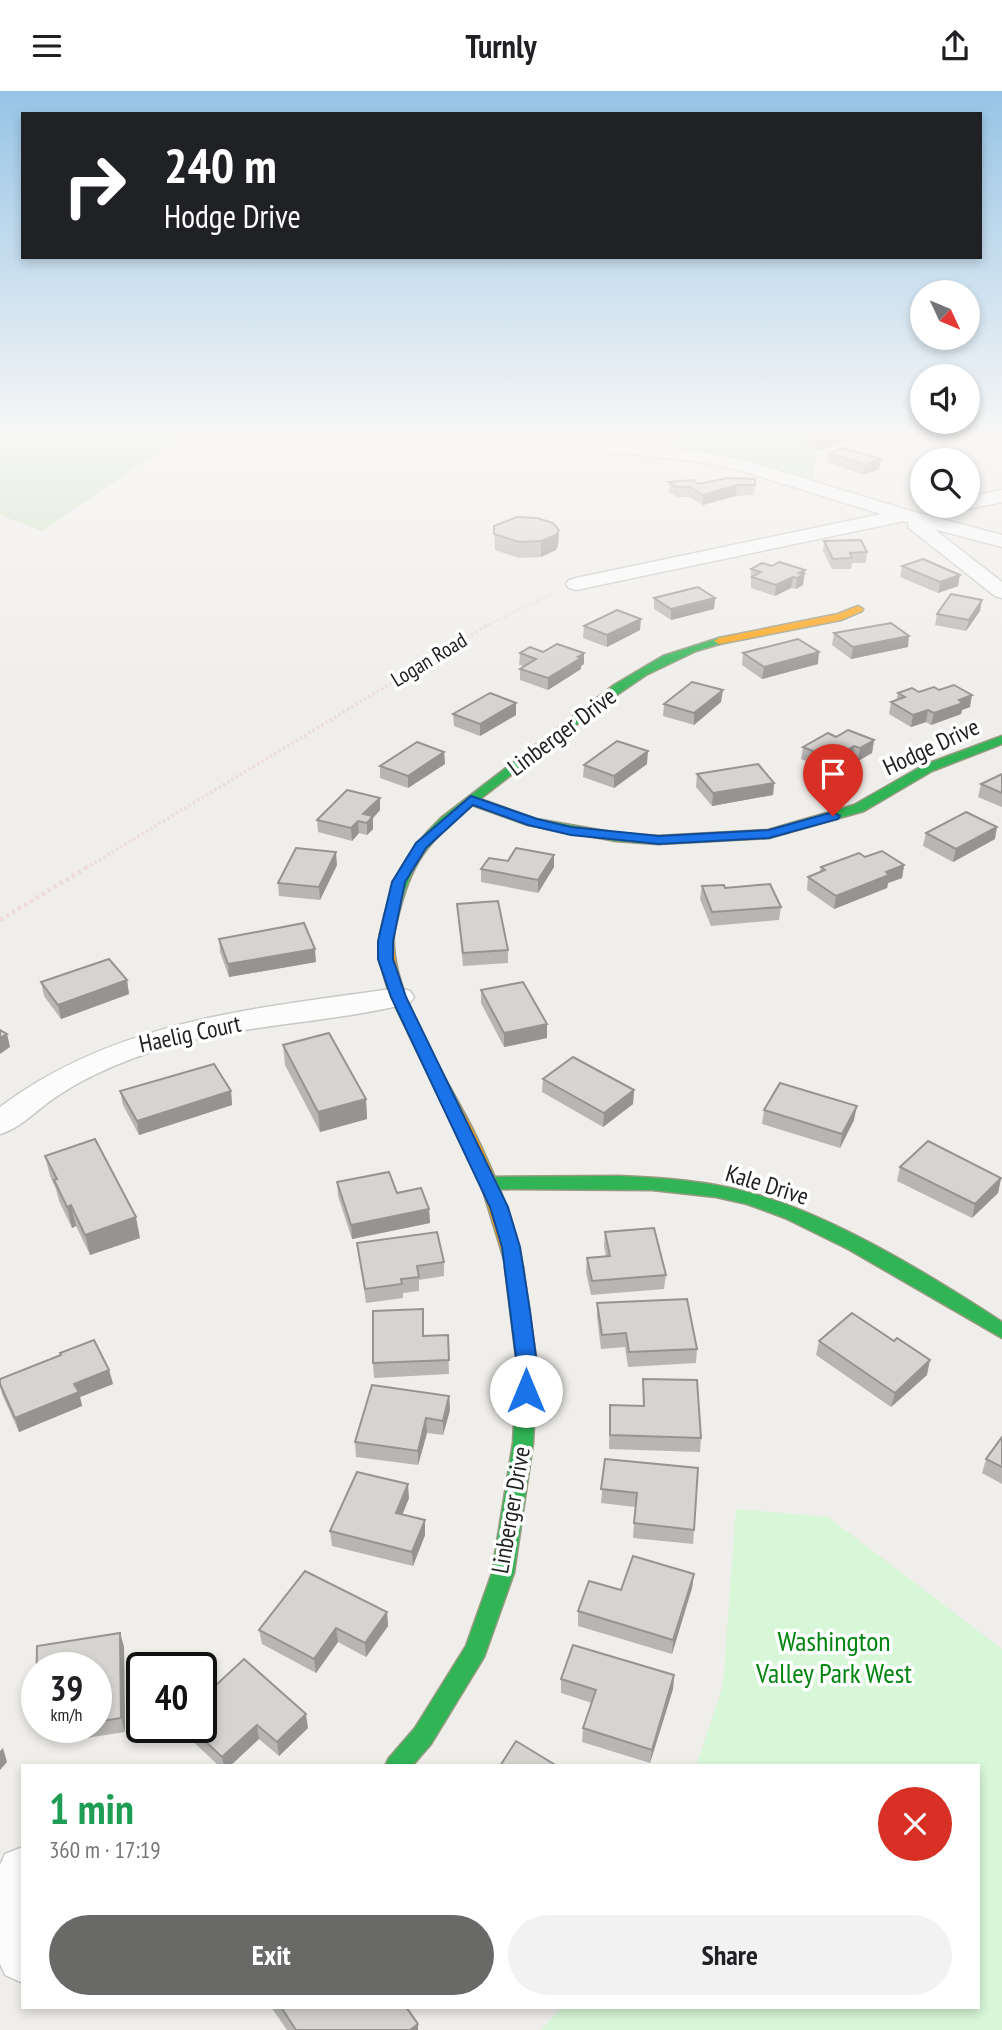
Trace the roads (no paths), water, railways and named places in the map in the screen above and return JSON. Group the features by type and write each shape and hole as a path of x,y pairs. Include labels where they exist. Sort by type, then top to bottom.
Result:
{"street":[{"path":"576,585 869,522"},
{"path":"914,522 1002,592"},
{"path":"932,522 1002,541"},
{"name":"Linberger Drive","path":"399,1764 423,1736 476,1650 503,1573 523,1443 527,1365 511,1247 489,1183 398,997 386,959 386,941 398,882 421,846 471,800 641,671 678,653 731,637 841,617 858,608"},
{"name":"Hodge Drive","path":"471,800 533,822 615,837 659,840 769,834 859,808 928,768 1002,740"},
{"name":"Haelig Court","path":"0,1123 29,1097 74,1070 120,1051 177,1033 398,997"},
{"name":"Kale Drive","path":"489,1183 623,1182 684,1187 740,1196 782,1209 879,1255 1002,1331"},
{"path":"21,1879 12,1908 14,1939 21,1953"}],"park label":[{"name":"Washington Valley Park West","path":"834,1657"}]}
